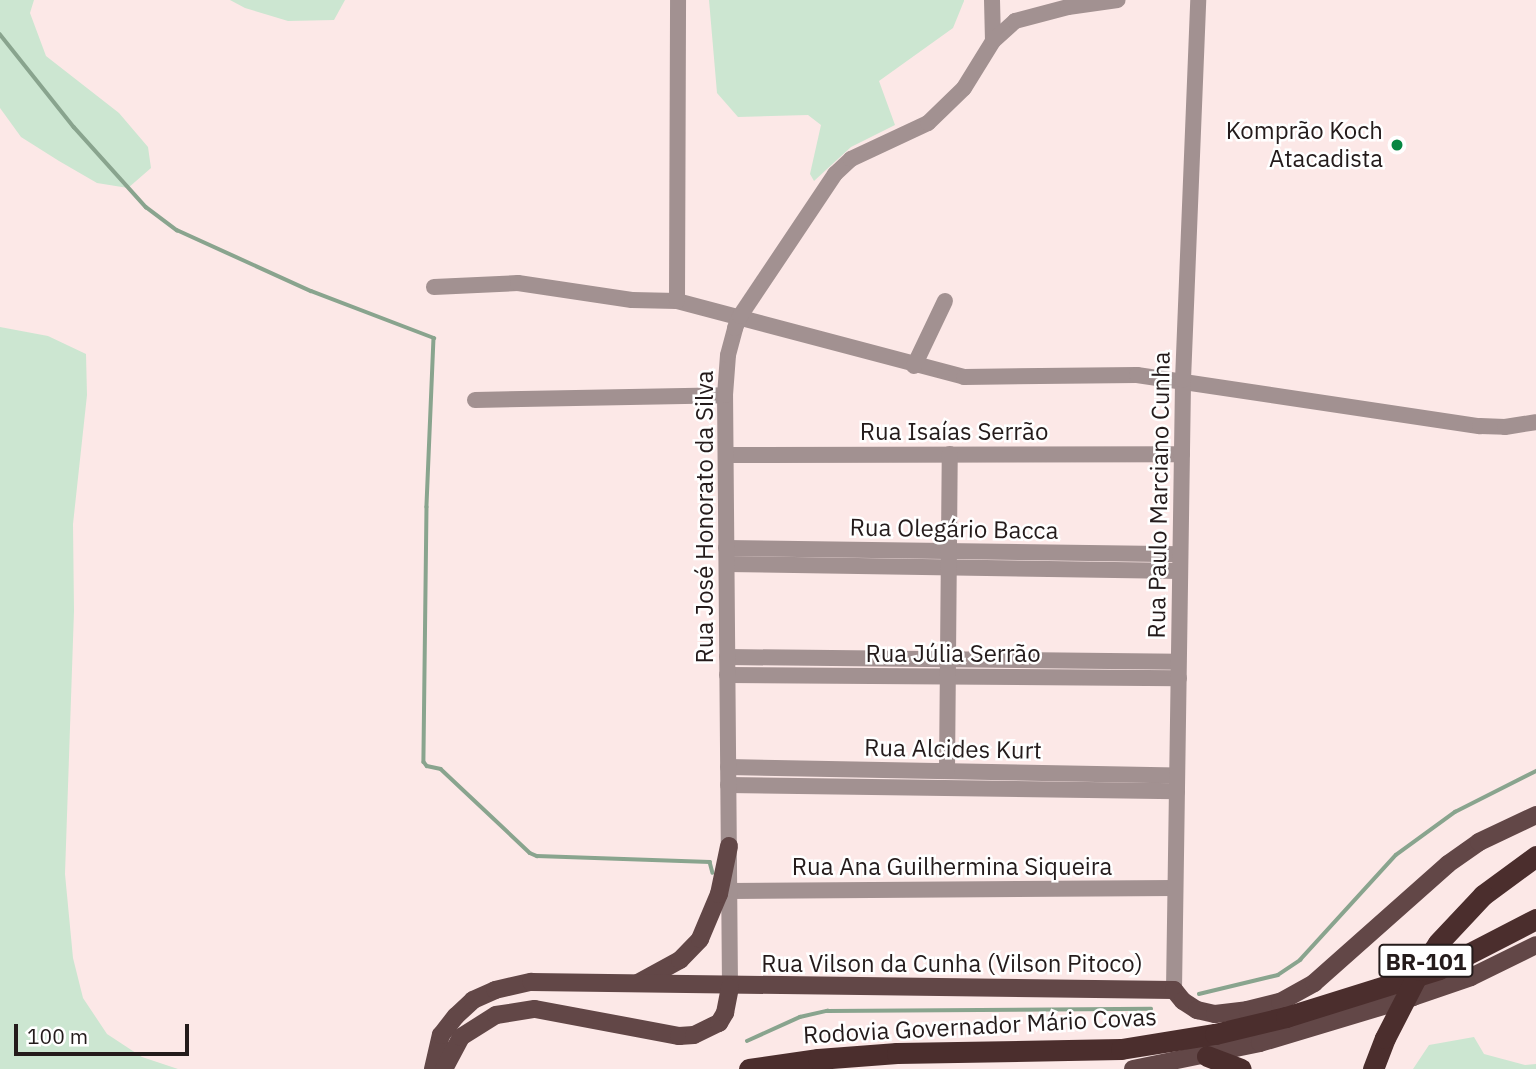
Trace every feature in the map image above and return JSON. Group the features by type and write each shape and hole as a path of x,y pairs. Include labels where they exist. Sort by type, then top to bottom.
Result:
{"highway":[{"name":"BR-101","path":"1373,1069 1406,992 1432,952 1483,895 1536,856"},
{"name":"Rodovia Governador Mário Covas","path":"750,1069 818,1059 897,1054 1121,1049 1215,1034 1299,1013 1439,969 1536,919"},
{"path":"1207,1056 1241,1069"}],"main road":[{"path":"1174,990 1183,1001 1197,1010 1215,1014 1269,1005 1300,993 1331,970 1448,864 1479,842 1536,815"},
{"path":"635,985 667,969 694,949 724,892 729,846"},
{"path":"1133,1069 1207,1056 1443,988 1502,964 1536,946"},
{"name":"Rua Vilson da Cunha (Vilson Pitoco)","path":"433,1069 441,1035 473,1000 495,990 531,982 730,987 1174,990"},
{"path":"444,1069 461,1037 496,1015 535,1009 679,1035 694,1035 719,1023 725,1013 730,987"}],"street":[{"path":"677,301 678,0"},
{"path":"992,0 993,41"},
{"name":"Rua José Honorato da Silva","path":"729,846 725,395 730,341 740,316 835,174 851,159 928,123 974,77 993,41 1005,27 1030,16 1118,0"},
{"name":"Rua Paulo Marciano Cunha","path":"1174,990 1183,380 1198,0"},
{"path":"434,287 518,284 632,300 677,301 740,316 914,366 973,378 1093,373 1183,380 1480,426 1505,427 1536,422"},
{"path":"914,366 946,301"},
{"path":"475,400 725,395"},
{"path":"950,454 947,677 953,777"},
{"name":"Rua Isaías Serrão","path":"726,455 1182,454"},
{"name":"Rua Olegário Bacca","path":"948,560 1180,554"},
{"name":"Rua Olegário Bacca","path":"727,556 948,560 1180,572"},
{"name":"Rua Júlia Serrão","path":"727,657 948,659 1179,670"},
{"path":"846,658 847,676"},
{"name":"Rua Júlia Serrão","path":"727,675 947,677 1179,670"},
{"name":"Rua Alcides Kurt","path":"728,767 1177,783"},
{"name":"Rua Alcides Kurt","path":"728,785 953,777"},
{"name":"Rua Ana Guilhermina Siqueira","path":"724,892 1175,888"},
{"path":"724,892 729,914 730,987"}],"green space":[{"path":"0,0 34,0 30,13 46,56 119,113 148,147 151,168 128,188 97,183 59,161 21,137 0,108"},
{"path":"230,0 345,0 334,20 288,21 245,8"},
{"path":"709,0 964,1 953,28 879,81 895,125 851,147 814,181 810,174 821,125 808,115 738,117 717,93"},
{"path":"0,327 48,336 86,354 87,395 73,524 74,611 65,874 73,958 83,998 107,1034 142,1057 178,1069 0,1069"},
{"path":"1474,1037 1484,1054 1525,1065 1536,1064 1536,1069 1413,1069 1429,1045"}],"waterway":[{"path":"0,34 74,127 146,207 177,230 311,291 434,338 427,507 424,762 427,766 441,769 530,853 537,856 710,862 713,873"},
{"path":"1199,994 1278,975 1300,960 1396,855 1455,812 1536,771"},
{"path":"747,1041 800,1017 827,1011 1151,1009"}],"place":[{"name":"Komprão Koch Atacadista","path":"1397,145"}]}
